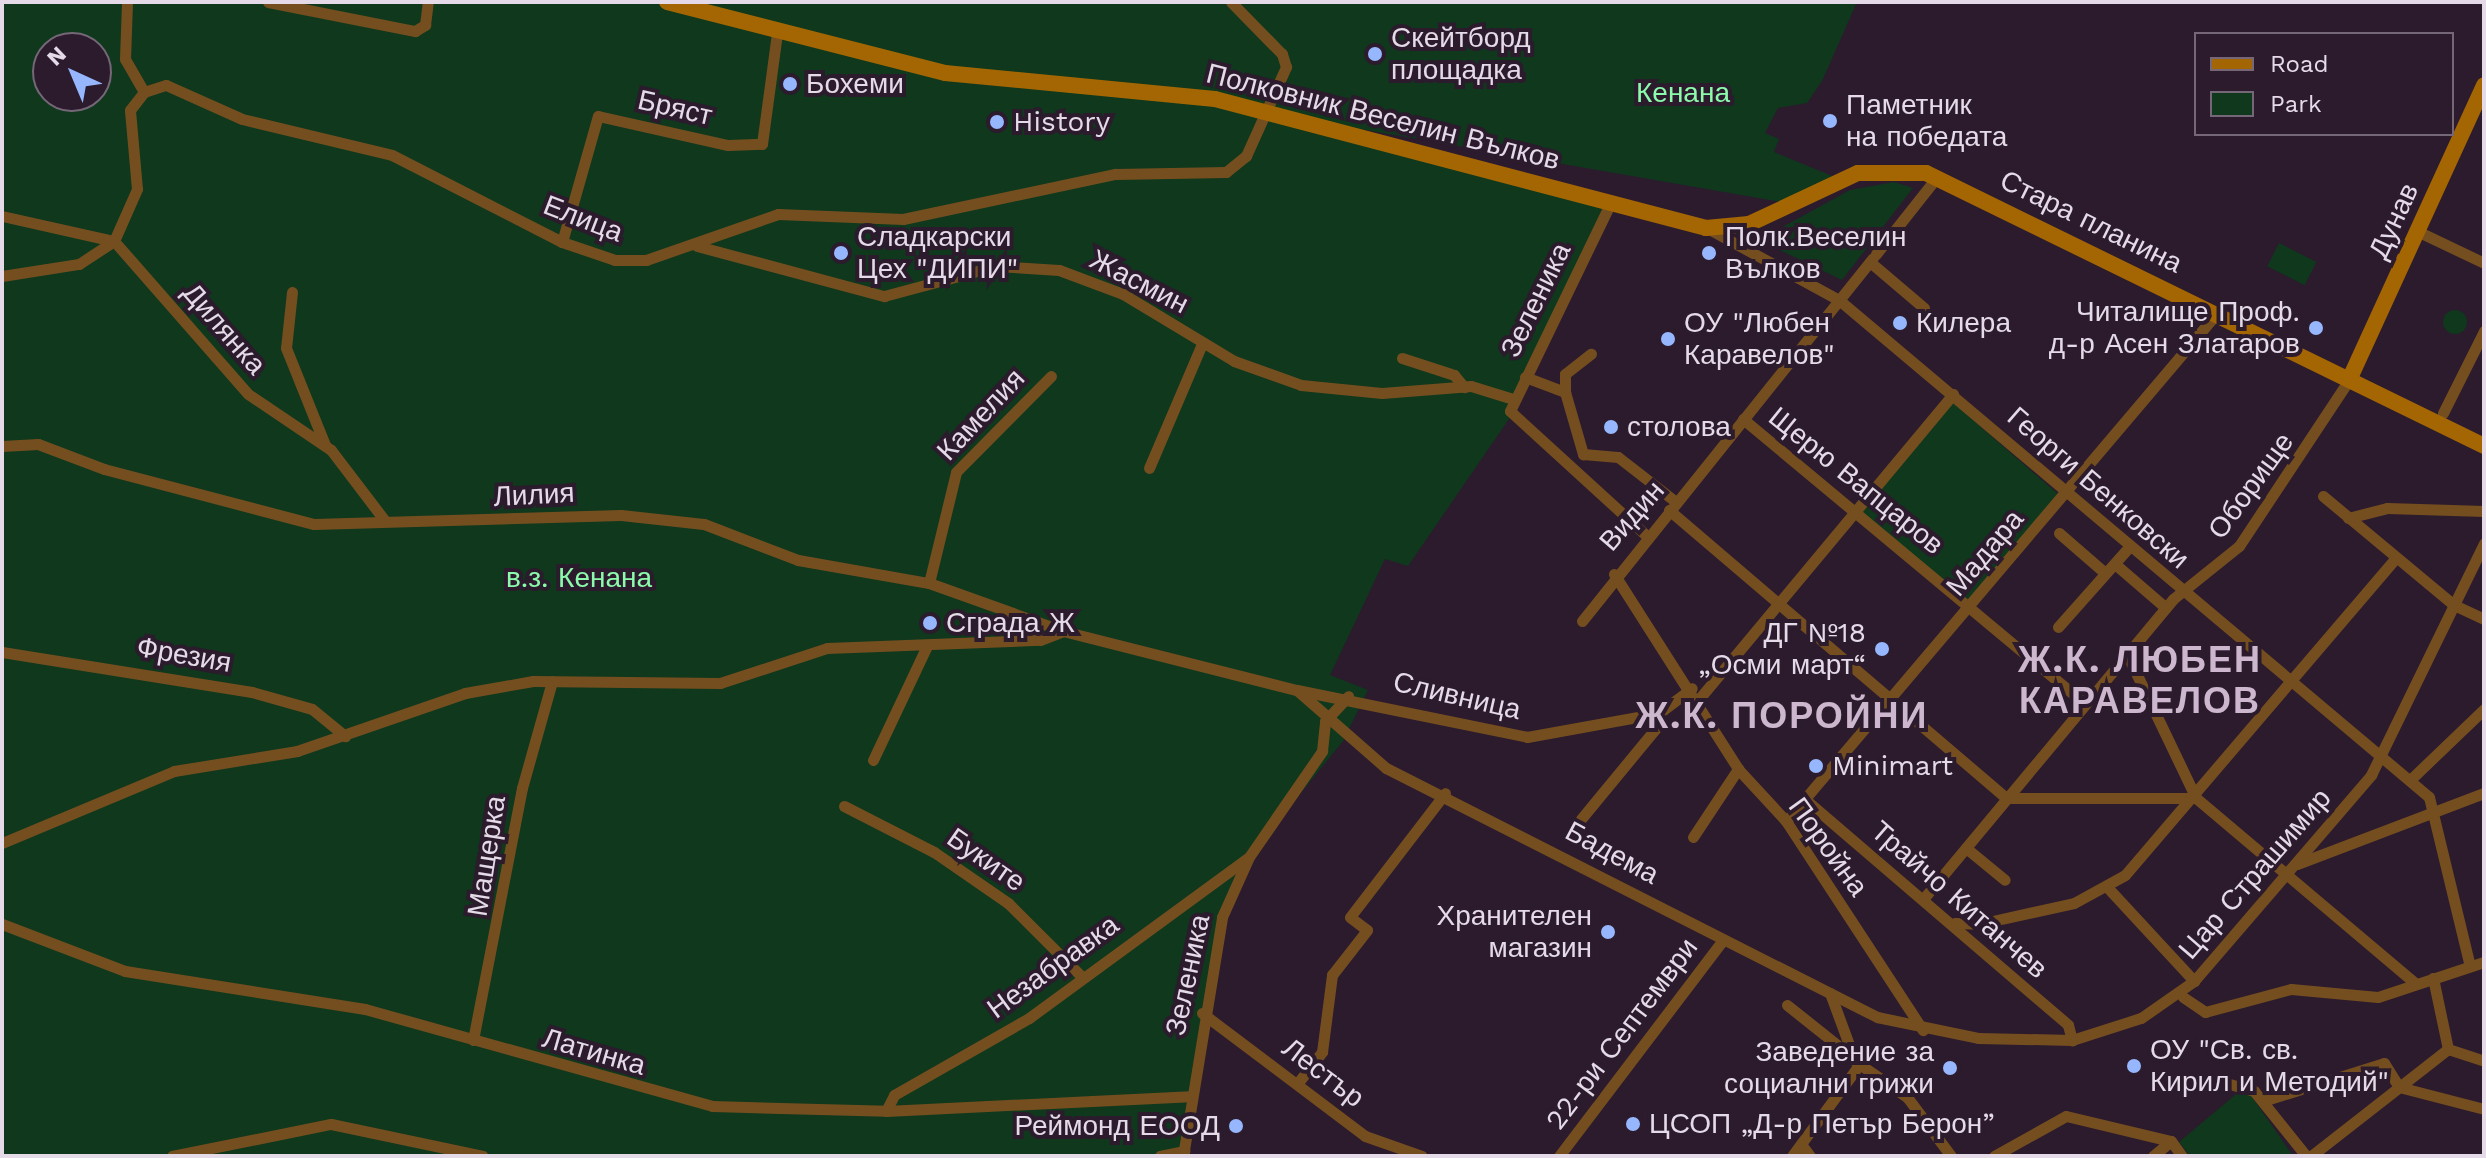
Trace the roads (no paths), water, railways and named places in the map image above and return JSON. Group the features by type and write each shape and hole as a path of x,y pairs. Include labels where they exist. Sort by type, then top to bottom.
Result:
{"main road":[{"name":"Полковник Веселин Вълков","path":"667,2 777,33 978,79 1179,94 1270,113 1706,228"},
{"name":"Дунав","path":"2350,378 2484,85"},
{"name":"Стара планина","path":"1706,228 1749,224 1877,168 1937,177 2484,446"}],"street":[{"path":"2,276 79,264 114,241 135,198 127,123 144,92 125,59 127,2"},
{"path":"268,2 415,31 425,25 428,2"},
{"name":"Елица","path":"144,92 171,85 242,119 392,155 562,242 630,262 693,246 794,211 903,219 1115,174 1226,172 1243,161 1270,113 1285,60 1231,2"},
{"name":"Бряст","path":"562,242 598,116 728,145 762,144 777,33"},
{"name":"Видин","path":"1582,621 1614,574 1673,506 1937,177"},
{"name":"Зеленика","path":"1611,202 1513,399 1515,420 1646,535"},
{"path":"2,216 114,241"},
{"name":"Георги Бенковски","path":"1706,228 1839,300 2290,684 2410,780 2436,812"},
{"path":"2417,231 2484,263"},
{"name":"Дилянка","path":"114,241 248,394 325,445 385,521"},
{"name":"Жасмин","path":"693,246 884,296 996,266 1059,270 1123,294 1202,344 1301,385 1382,393 1464,387 1513,399"},
{"path":"1873,258 1924,308"},
{"path":"292,292 286,348 325,445"},
{"name":"Мадара","path":"1786,821 1807,801 2217,313"},
{"path":"2443,413 2484,331"},
{"path":"1149,468 1202,344"},
{"path":"1591,354 1565,374 1565,392 1583,454 1618,457 1777,605 2006,798 2196,798"},
{"path":"1402,358 1454,375 1464,387"},
{"name":"Камелия","path":"929,583 956,472 1051,376"},
{"path":"1525,377 1565,392"},
{"name":"Оборище","path":"1924,898 2166,608 2239,546 2350,378"},
{"path":"1699,699 1953,394"},
{"name":"Щерю Вапцаров","path":"1743,419 2085,704"},
{"name":"Лилия","path":"2,446 38,444 104,469 300,522 645,516 741,533 817,566 929,583 1063,631 1297,690"},
{"path":"2323,496 2454,605 2484,619"},
{"path":"2348,518 2387,508 2484,511"},
{"path":"2059,533 2105,573"},
{"name":"Цар Страшимир","path":"1923,1030 2072,1040 2141,1018 2194,981 2290,870 2380,758 2484,543"},
{"path":"2058,627 2129,547"},
{"path":"1955,923 2006,920 2108,888 2196,798 2396,558"},
{"path":"2115,564 2166,608"},
{"name":"Поройна","path":"1614,574 1699,699 1738,769 1786,821 1923,1030"},
{"path":"2,843 174,771 345,736 465,693 552,681 720,683 817,649 1040,640 1063,631"},
{"path":"873,760 927,646"},
{"name":"Фрезия","path":"2,652 252,692 312,709 345,736"},
{"path":"2127,654 2196,798 2290,870 2415,983"},
{"name":"Мащерка","path":"473,1040 522,788 552,681"},
{"name":"Сливница","path":"1297,690 1348,696 1527,737 1659,713 1692,688"},
{"name":"Бадема","path":"1297,690 1330,715 1386,768 1445,793 1830,993 1923,1030"},
{"name":"Зеленика","path":"1184,1154 1213,947 1249,857 1322,751 1330,715 1348,696"},
{"path":"2410,780 2484,709"},
{"path":"1581,819 1656,728 1659,713"},
{"path":"1693,837 1738,769"},
{"path":"1297,1084 1322,1052 1332,975 1367,930 1350,917 1445,793"},
{"path":"2290,870 2484,793"},
{"name":"Трайчо Китанчев","path":"1807,801 1955,923 1960,935 2068,1025 2072,1040"},
{"name":"Буките","path":"844,806 934,852 1008,903 1083,978"},
{"path":"2436,812 2470,966"},
{"path":"1966,848 2005,880"},
{"name":"Незабравка","path":"886,1111 894,1095 1029,1018 1249,857"},
{"path":"2108,888 2194,981"},
{"name":"Латинка","path":"2,924 125,971 295,995 712,1106 886,1111 1190,1096"},
{"name":"22-ри Септември","path":"1559,1156 1723,940"},
{"path":"2183,997 2205,1012 2277,991 2372,997 2484,962"},
{"path":"2433,978 2448,1049"},
{"path":"1830,993 1857,1063"},
{"path":"1787,1005 1857,1063 1907,1097 1951,1156"},
{"name":"Лестър","path":"1202,1013 1365,1136 1422,1156"},
{"path":"2448,1049 2484,1061"},
{"path":"2212,1079 2254,1091 2309,1156 2448,1049"},
{"path":"1792,1156 1857,1063"},
{"path":"2263,1101 2384,1063 2399,1087 2484,1109"},
{"path":"1994,1156 2066,1116 2171,1141 2182,1156"},
{"path":"172,1156 331,1124 483,1156"},
{"path":"2153,1156 2171,1141"},
{"path":"1801,1144 1810,1156"},
{"path":"2322,1148 2336,1156"},
{"path":"1160,1156 1184,1154"}],"place":[{"name":"Скейтборд площадка","path":"1375,54"},
{"name":"Бохеми","path":"790,84"},
{"name":"Паметник на победата","path":"1830,121"},
{"name":"History","path":"997,122"},
{"name":"Сладкарски Цех \"ДИПИ\"","path":"841,253"},
{"name":"Полк.Веселин Вълков","path":"1709,253"},
{"name":"Килера","path":"1900,323"},
{"name":"Читалище Проф. д-р Асен Златаров","path":"2316,328"},
{"name":"ОУ \"Любен Каравелов\"","path":"1668,339"},
{"name":"столова","path":"1611,427"},
{"name":"Сграда Ж","path":"930,623"},
{"name":"ДГ №18 „Осми март“","path":"1882,649"},
{"name":"Minimart","path":"1816,766"},
{"name":"Хранителен магазин","path":"1608,932"},
{"name":"ОУ \"Св. св. Кирил и Методий\"","path":"2134,1066"},
{"name":"Заведение за социални грижи","path":"1950,1068"},
{"name":"ЦСОП „Д-р Петър Берон”","path":"1633,1124"},
{"name":"Реймонд ЕООД","path":"1236,1126"}],"district":[{"name":"Ж.К. ЛЮБЕН КАРАВЕЛОВ","path":"2140,680"},
{"name":"Ж.К. ПОРОЙНИ","path":"1782,717"}],"park label":[{"name":"Кенана","path":"1683,93"},
{"name":"в.з. Кенана","path":"579,578"}]}
